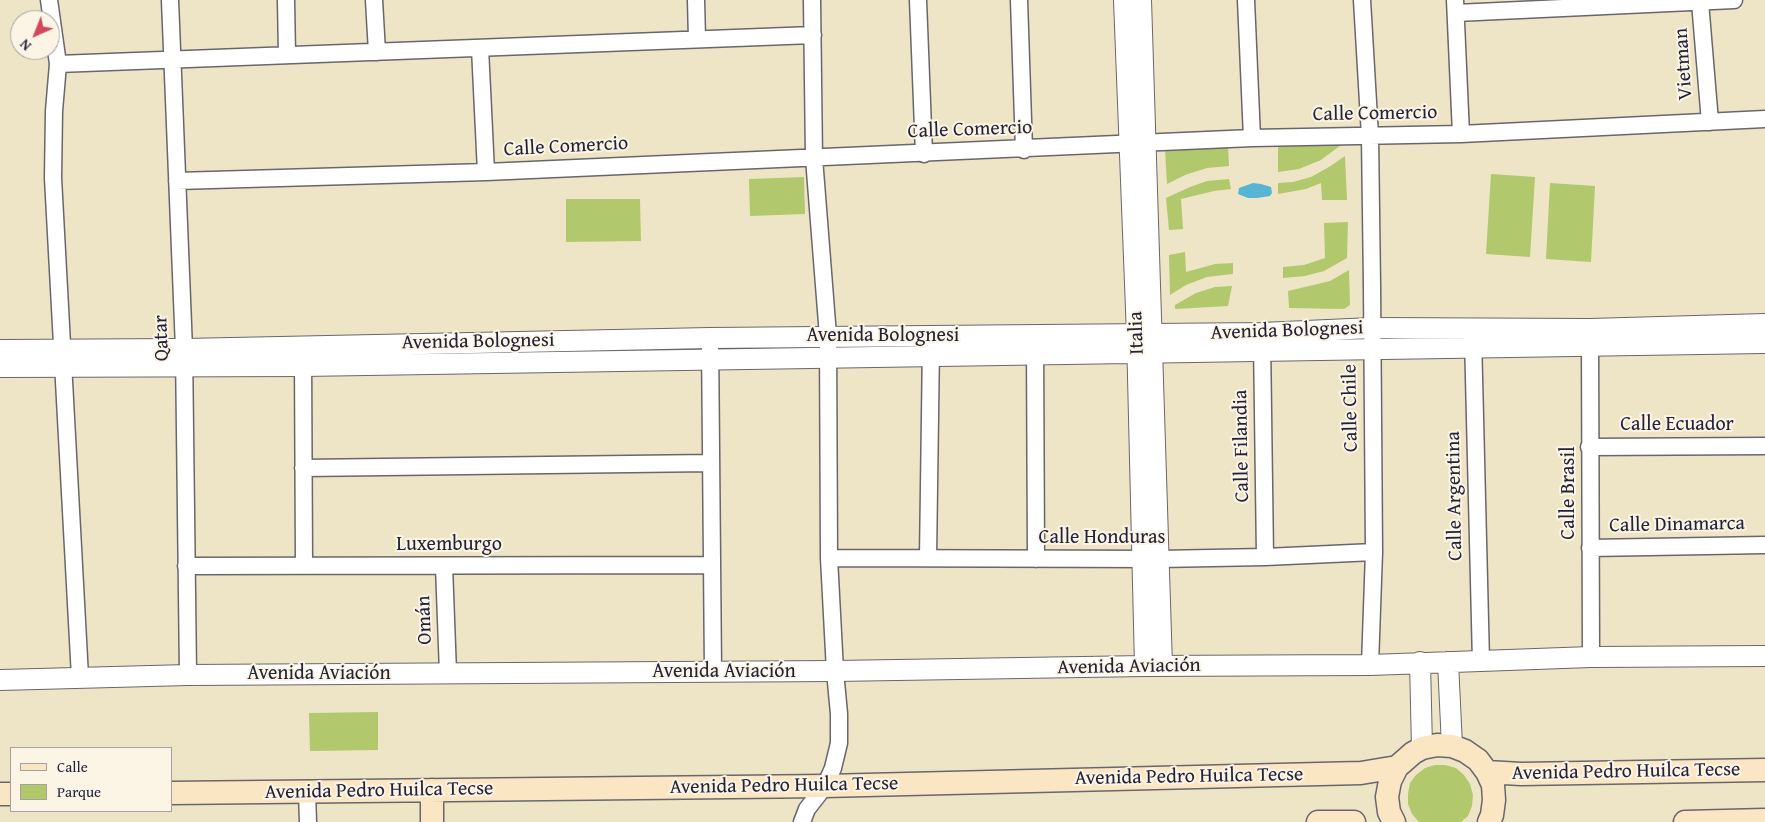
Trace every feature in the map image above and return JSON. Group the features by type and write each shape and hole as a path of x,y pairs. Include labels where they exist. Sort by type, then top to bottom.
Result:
{"main road":[{"path":"1394,822 1389,812 1387,797 1390,781 1397,767 1408,756 1422,748 1437,745 1452,746 1465,751 1478,760 1487,772 1493,785 1494,800 1492,815 1488,822"},
{"name":"Avenida Pedro Huilca Tecse","path":"172,793 825,786 1361,773 1397,767"},
{"name":"Avenida Pedro Huilca Tecse","path":"1487,772 1521,774 1765,770"},
{"path":"432,790 432,822"},
{"path":"1685,822 1765,820"},
{"path":"1318,822 1354,822"}],"street":[{"path":"49,0 58,64 53,178 80,677"},
{"name":"Qatar","path":"170,0 184,358 188,675"},
{"path":"286,0 288,55"},
{"path":"374,0 377,52"},
{"path":"696,0 697,40"},
{"path":"802,822 807,809 825,786 833,768 839,743 839,714 829,558 828,336 814,158 812,0"},
{"path":"918,0 924,154"},
{"path":"1019,0 1024,150"},
{"name":"Italia","path":"1124,0 1138,144 1153,666"},
{"path":"1138,144 1141,0"},
{"path":"1246,0 1252,138"},
{"name":"Calle Chile","path":"1362,0 1370,136 1374,552 1370,665"},
{"path":"1461,134 1455,6 1734,0"},
{"name":"Vietman","path":"1700,2 1710,122"},
{"path":"58,64 813,35"},
{"path":"480,48 486,172"},
{"name":"Calle Comercio","path":"177,181 486,172 1024,150 1252,138 1461,134 1765,120"},
{"name":"Avenida Bolognesi","path":"1590,338 1765,324"},
{"name":"Avenida Bolognesi","path":"1262,342 1372,328 1473,339"},
{"path":"928,558 931,335"},
{"name":"Avenida Bolognesi","path":"184,358 302,346 828,336 931,335 1035,345"},
{"path":"710,338 713,672"},
{"name":"Avenida Bolognesi","path":"0,368 63,359 184,358 303,366 930,356 1035,345 1262,342 1371,349 1473,339 1590,338 1765,343"},
{"name":"Calle Brasil","path":"1590,338 1591,657"},
{"name":"Calle Argentina","path":"1473,339 1481,662"},
{"name":"Calle Filandia","path":"1262,342 1265,557"},
{"path":"1035,345 1036,559"},
{"path":"302,346 304,566"},
{"name":"Avenida Bolognesi","path":"0,350 63,359"},
{"name":"Calle Ecuador","path":"1589,447 1765,446"},
{"path":"304,468 711,463"},
{"name":"Calle Dinamarca","path":"1590,548 1765,545"},
{"name":"Calle Honduras","path":"829,558 1150,559 1265,557 1374,552"},
{"name":"Luxemburgo","path":"186,566 712,565"},
{"name":"Omán","path":"444,566 448,673"},
{"name":"Avenida Aviación","path":"0,680 188,675 1370,665 1591,657 1765,656"},
{"path":"1420,662 1422,748"},
{"path":"1448,662 1452,746"},
{"path":"307,792 308,822"}],"green space":[{"path":"1340,140 1341,145 1321,160 1299,169 1278,172 1278,142"},
{"path":"1228,145 1229,166 1207,168 1185,175 1167,184 1165,149"},
{"path":"1345,156 1347,200 1322,200 1321,183 1306,189 1278,194 1278,183 1293,182 1311,177"},
{"path":"1491,174 1535,177 1530,257 1486,254"},
{"path":"804,177 805,214 750,216 749,179"},
{"path":"1229,179 1231,189 1181,199 1183,229 1169,230 1166,198 1207,181"},
{"path":"1550,183 1595,186 1591,262 1546,259"},
{"path":"566,199 640,199 641,241 566,242"},
{"path":"1348,222 1347,258 1324,271 1305,276 1283,278 1283,267 1304,265 1325,258 1324,223"},
{"path":"1185,252 1186,272 1215,264 1233,263 1233,274 1207,277 1186,285 1170,295 1169,255"},
{"path":"1349,270 1350,305 1344,309 1289,308 1288,291 1330,281"},
{"path":"1232,286 1228,306 1175,309 1175,305 1196,293 1215,287"},
{"path":"378,712 378,750 310,751 309,713"},
{"path":"1435,765 1456,768 1470,784 1473,795 1472,806 1468,816 1461,822 1419,822 1412,814 1408,804 1410,783 1425,768"}],"water":[{"path":"1253,183 1271,187 1272,193 1270,196 1257,198 1248,198 1238,194 1239,188"}]}
